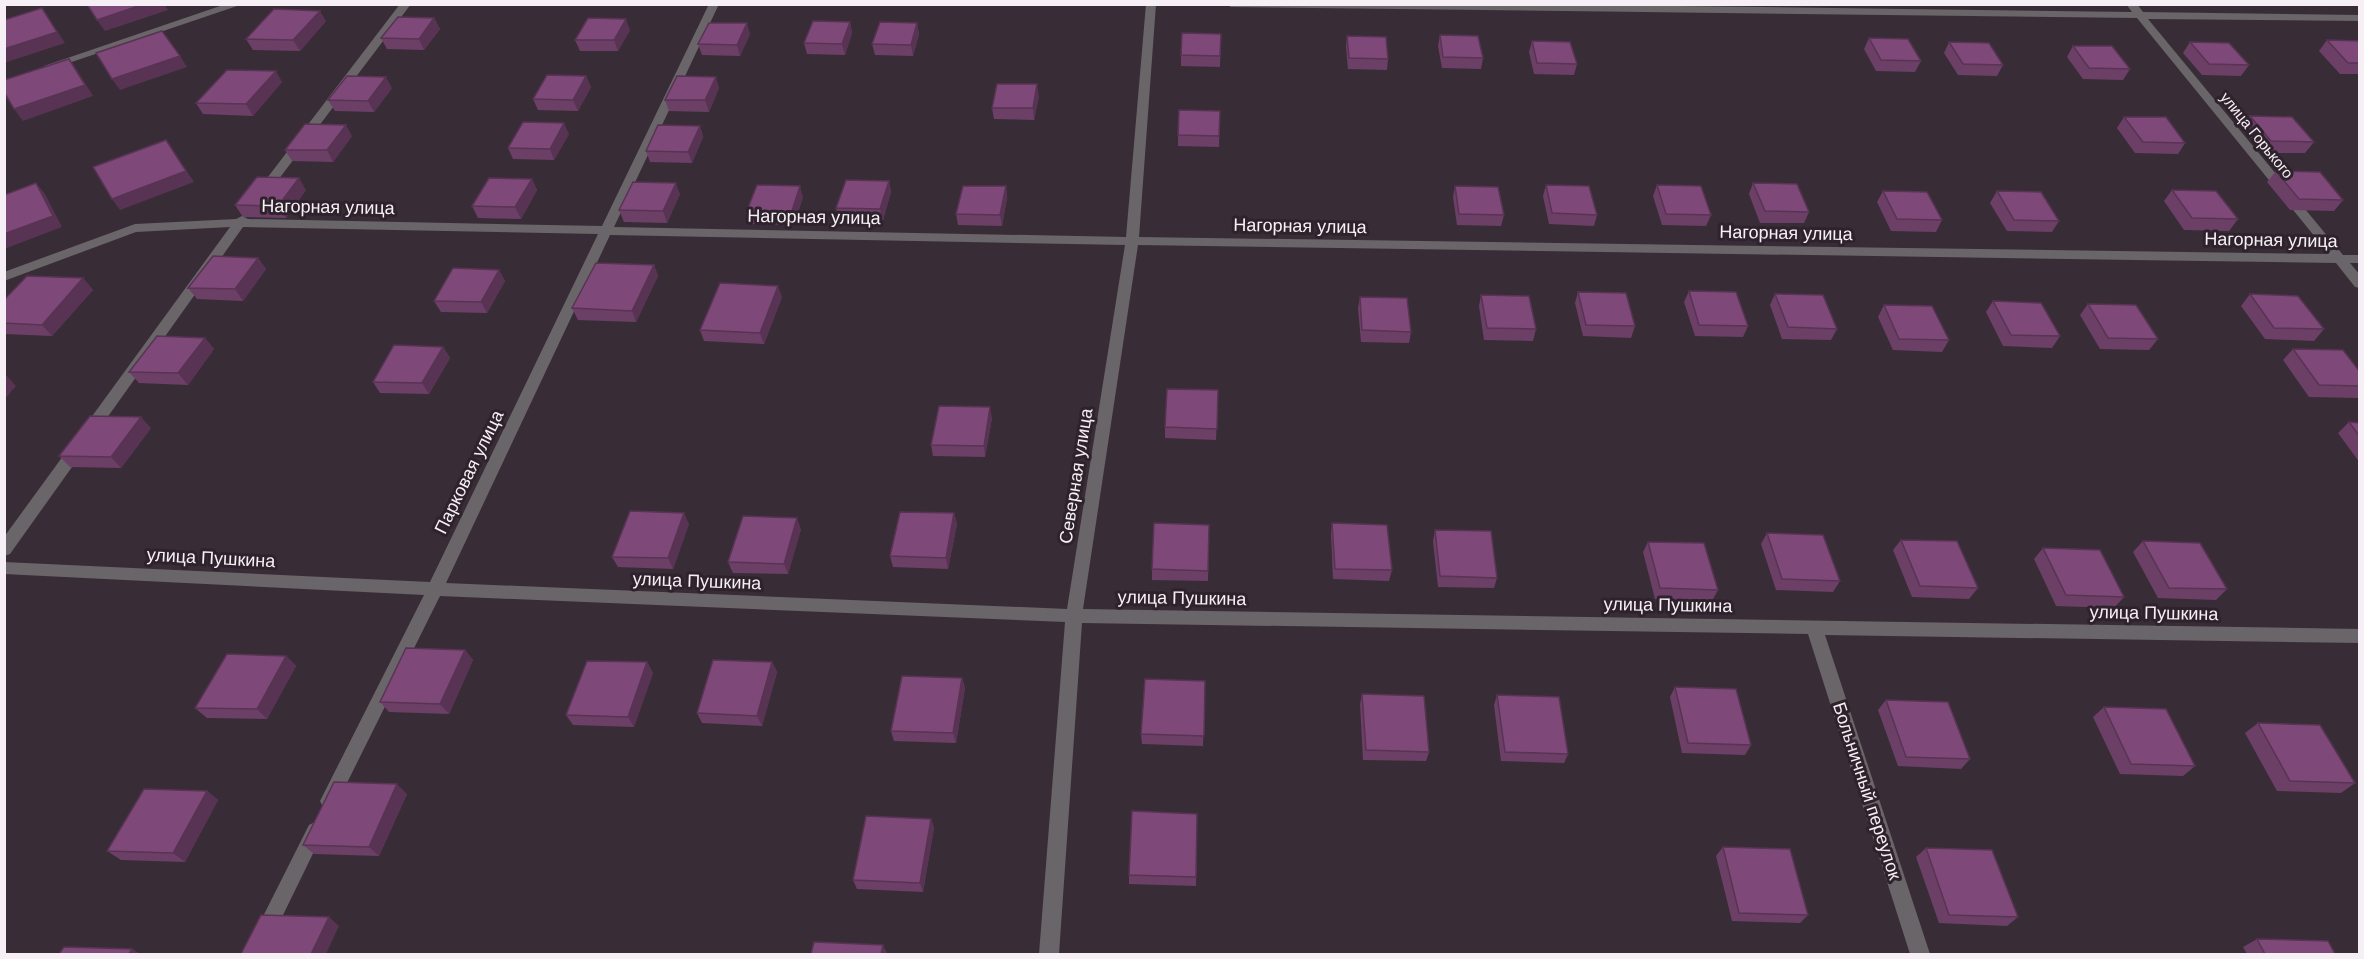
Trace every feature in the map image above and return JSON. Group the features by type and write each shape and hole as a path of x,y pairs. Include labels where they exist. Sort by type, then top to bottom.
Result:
{"street":[{"path":"38,69 238,4"},
{"path":"4,550 239,223 405,4"},
{"name":"Парковая улица","path":"254,954 435,589 714,4"},
{"name":"Северная улица","path":"1049,954 1074,616 1132,241 1151,4"},
{"path":"1231,4 2360,18"},
{"name":"улица Горького","path":"2131,4 2360,284"},
{"name":"Нагорная улица","path":"4,277 135,228 239,223 1132,241 2360,259"},
{"name":"улица Пушкина","path":"4,567 435,589 1074,616 2360,636"},
{"name":"Больничный переулок","path":"1814,627 1920,954"}],"building":[{"path":"87,4 144,4 97,20"},
{"path":"42,8 57,32 4,49 4,20"},
{"path":"274,9 320,11 293,40 246,39"},
{"path":"398,17 434,18 419,39 381,38"},
{"path":"588,18 626,19 614,40 575,40"},
{"path":"813,21 850,22 842,44 804,43"},
{"path":"880,22 917,23 911,45 872,44"},
{"path":"709,23 747,23 737,45 698,44"},
{"path":"162,31 180,56 112,79 96,53"},
{"path":"1182,33 1221,34 1220,56 1181,55"},
{"path":"1440,35 1478,36 1483,58 1443,57"},
{"path":"1347,36 1386,37 1388,59 1349,58"},
{"path":"1869,38 1908,39 1921,61 1881,60"},
{"path":"2327,40 2360,41 2360,63 2348,63"},
{"path":"1532,41 1570,42 1577,64 1537,63"},
{"path":"1949,42 1989,43 2003,65 1963,64"},
{"path":"2190,42 2229,43 2249,65 2209,64"},
{"path":"2073,46 2112,46 2130,69 2089,68"},
{"path":"69,59 85,85 14,109 4,92 4,80"},
{"path":"227,70 276,71 246,104 196,103"},
{"path":"547,75 586,76 573,100 533,99"},
{"path":"347,76 386,77 368,101 328,100"},
{"path":"677,76 716,77 705,100 665,100"},
{"path":"997,84 1037,84 1033,108 992,108"},
{"path":"1179,110 1220,111 1219,136 1178,135"},
{"path":"2250,116 2292,117 2314,142 2271,141"},
{"path":"2124,117 2166,117 2185,143 2143,142"},
{"path":"523,122 564,123 550,149 508,148"},
{"path":"305,124 346,125 327,150 285,150"},
{"path":"658,125 700,126 688,152 646,151"},
{"path":"166,140 186,171 112,199 93,167"},
{"path":"2276,171 2320,172 2343,200 2299,199"},
{"path":"257,177 299,178 278,206 235,205"},
{"path":"489,178 532,179 515,207 472,206"},
{"path":"846,180 889,181 880,209 836,208"},
{"path":"633,182 676,183 663,211 619,210"},
{"path":"36,183 53,216 4,234 4,195"},
{"path":"1753,183 1797,184 1809,212 1765,211"},
{"path":"757,185 800,186 791,214 746,213"},
{"path":"1546,185 1589,186 1597,215 1552,213"},
{"path":"1657,185 1701,186 1711,215 1666,214"},
{"path":"963,186 1006,186 1000,215 956,214"},
{"path":"1455,186 1498,187 1504,215 1459,214"},
{"path":"2172,190 2216,191 2238,219 2192,218"},
{"path":"1883,191 1927,192 1942,220 1897,219"},
{"path":"1997,191 2041,192 2059,221 2014,220"},
{"path":"213,256 258,258 235,289 188,288"},
{"path":"596,263 654,265 632,311 572,308"},
{"path":"453,268 499,270 481,302 434,301"},
{"path":"27,276 83,278 42,325 4,323 4,300"},
{"path":"720,283 778,286 760,333 700,330"},
{"path":"1689,291 1736,292 1748,326 1699,325"},
{"path":"1578,292 1626,293 1635,326 1586,325"},
{"path":"1775,294 1823,295 1837,329 1788,327"},
{"path":"2250,294 2298,296 2324,329 2274,328"},
{"path":"1481,295 1529,296 1536,329 1487,328"},
{"path":"1360,297 1407,298 1411,332 1362,330"},
{"path":"1993,301 2041,303 2060,336 2011,335"},
{"path":"2088,304 2136,305 2158,339 2108,338"},
{"path":"1884,305 1932,306 1949,340 1899,339"},
{"path":"157,336 205,338 178,373 129,372"},
{"path":"394,345 443,347 422,383 373,382"},
{"path":"2293,349 2343,350 2360,372 2360,386 2319,385"},
{"path":"1167,389 1218,390 1217,429 1165,427"},
{"path":"939,406 990,407 984,446 931,445"},
{"path":"90,416 141,417 111,457 59,456"},
{"path":"2349,422 2360,423 2360,437"},
{"path":"630,511 684,513 668,558 612,557"},
{"path":"900,512 954,513 946,558 890,556"},
{"path":"743,516 797,518 784,564 728,562"},
{"path":"1154,523 1209,525 1208,571 1152,569"},
{"path":"1332,523 1387,525 1392,570 1335,569"},
{"path":"1435,530 1491,531 1497,578 1440,576"},
{"path":"1767,533 1823,535 1840,581 1782,579"},
{"path":"1901,540 1957,541 1978,588 1920,586"},
{"path":"2143,541 2200,543 2227,589 2169,588"},
{"path":"1648,542 1704,543 1718,590 1660,588"},
{"path":"2043,548 2100,550 2124,597 2066,595"},
{"path":"406,648 465,650 440,704 380,702"},
{"path":"227,654 286,656 257,709 195,708"},
{"path":"713,660 772,662 757,716 697,713"},
{"path":"587,661 647,662 628,717 566,715"},
{"path":"902,676 962,678 953,733 891,731"},
{"path":"1145,679 1205,681 1204,736 1141,734"},
{"path":"1675,687 1736,689 1751,745 1688,743"},
{"path":"1362,694 1424,696 1429,752 1366,750"},
{"path":"1497,695 1559,697 1568,754 1505,752"},
{"path":"1886,700 1948,702 1970,759 1906,757"},
{"path":"2104,707 2166,709 2195,766 2131,764"},
{"path":"2258,723 2320,725 2355,783 2290,781"},
{"path":"334,782 397,784 369,847 303,845"},
{"path":"144,789 207,791 173,853 107,851"},
{"path":"1132,811 1197,814 1196,877 1129,875"},
{"path":"866,816 931,819 920,883 853,880"},
{"path":"1723,847 1790,849 1808,915 1739,913"},
{"path":"1926,848 1992,850 2018,917 1949,915"},
{"path":"261,915 329,917 311,954 241,954"},
{"path":"2257,939 2328,941 2335,954 2265,954"},
{"path":"814,942 883,945 881,954 811,954"},
{"path":"64,947 132,949 129,954 59,954"}]}
